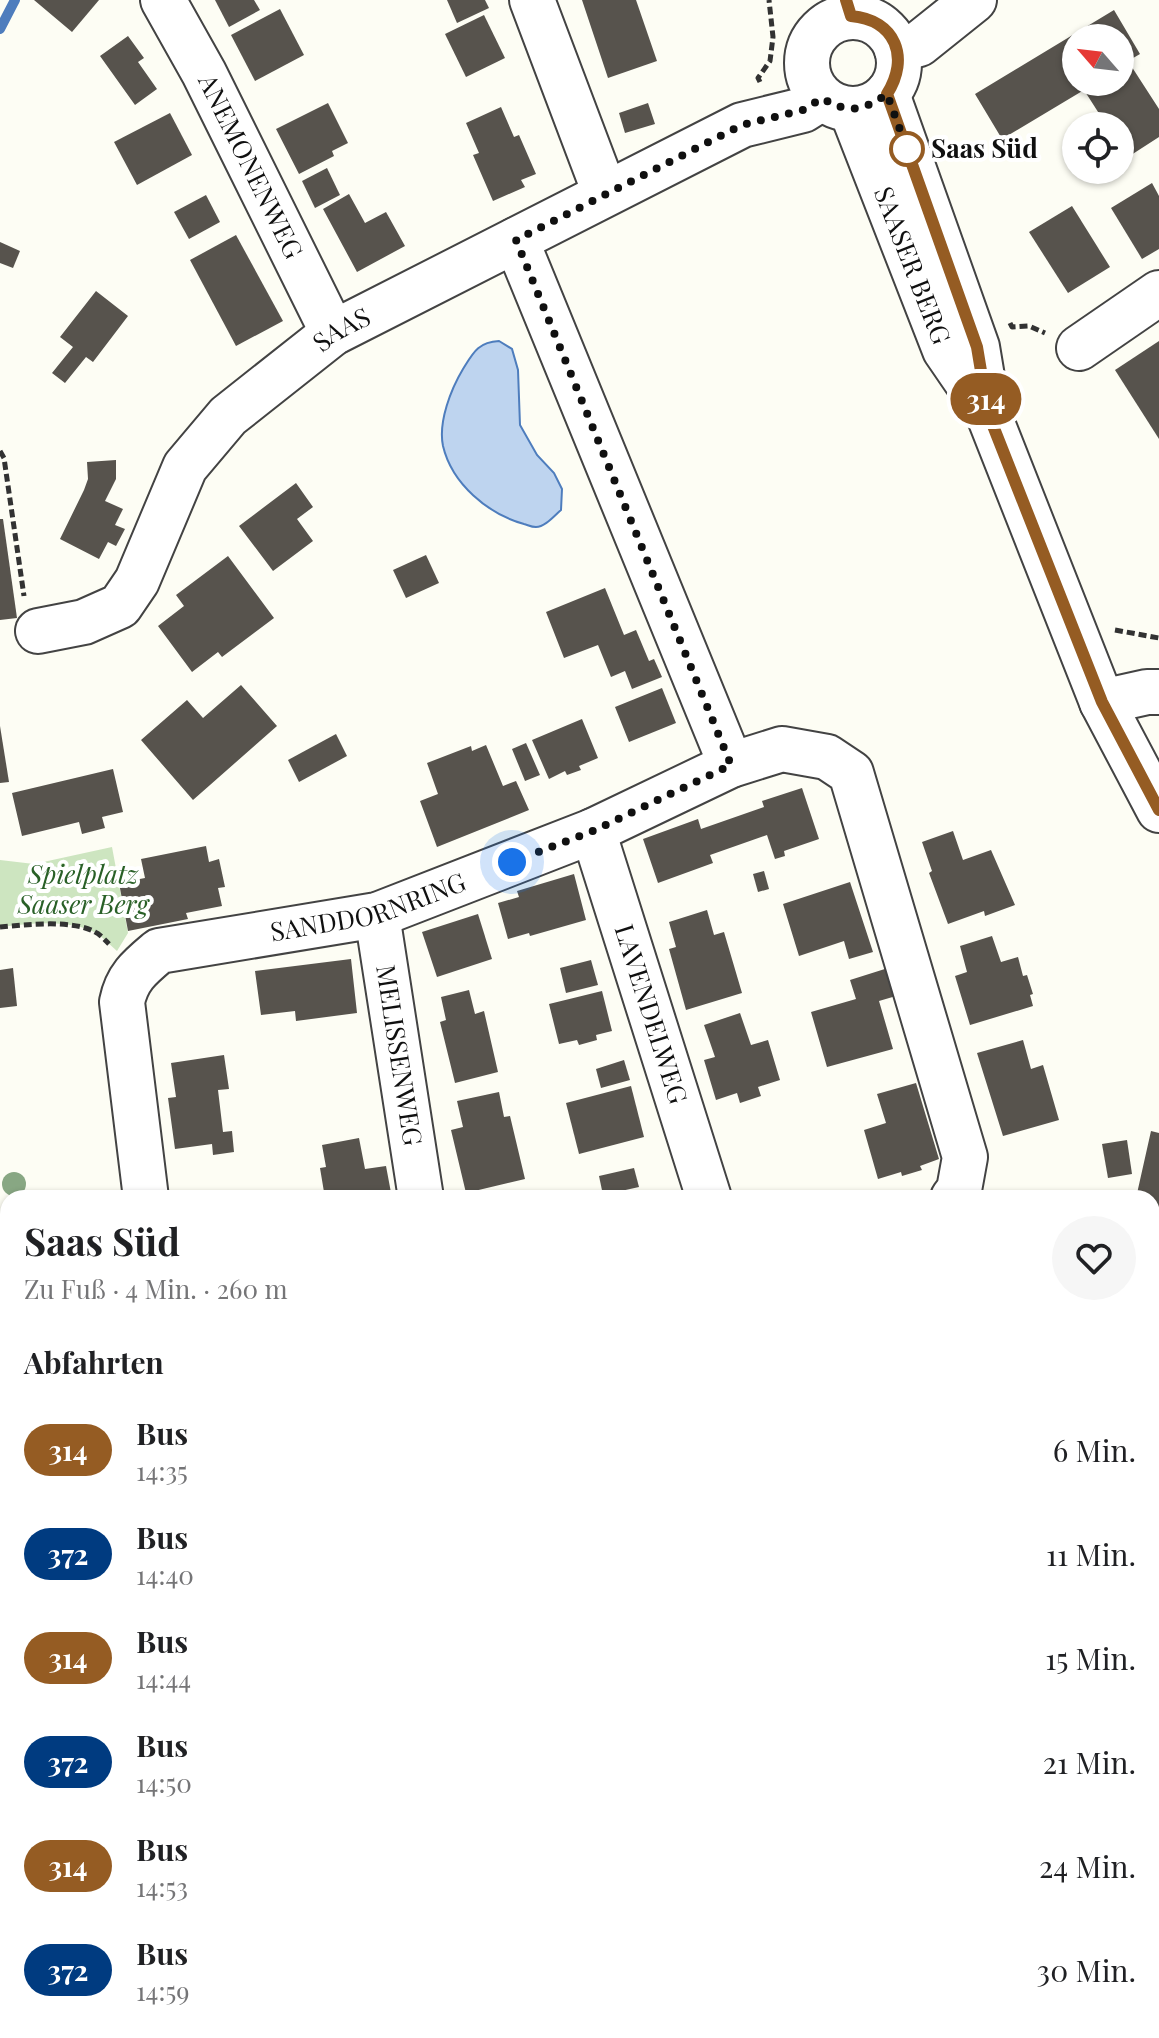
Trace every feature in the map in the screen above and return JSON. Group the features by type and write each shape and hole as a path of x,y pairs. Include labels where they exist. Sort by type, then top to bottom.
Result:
{"street":[{"name":"ANEMONENWEG","path":"163,0 204,73 333,333"},
{"path":"532,0 605,193"},
{"path":"897,50 919,44 974,0"},
{"path":"863,17 885,29 897,50 899,66 895,81 837,52 863,17"},
{"name":"SAAS","path":"38,631 84,622 120,606 137,581 185,467 228,416 333,333 605,193 755,109 837,52"},
{"name":"SAASER BERG","path":"837,52 977,347 988,413 1102,702 1159,810"},
{"path":"516,240 731,765"},
{"path":"1079,348 1159,293"},
{"path":"1102,702 1159,692"},
{"name":"SANDDORNRING","path":"134,972 159,951 377,915 593,831 731,765 782,749 827,757 851,773 965,1157 959,1190"},
{"name":"LAVENDELWEG","path":"593,831 706,1190"},
{"name":"MELISSENWEG","path":"377,915 420,1190"},
{"path":"134,972 126,985 122,1002 145,1190"}],"path":[{"path":"755,109 758,78 770,61 773,37 769,0"},
{"path":"1005,314 1012,327 1029,326 1079,348"},
{"path":"0,451 4,458 26,607 38,631"},
{"path":"1114,630 1159,638"},
{"path":"0,927 32,924 77,926 95,932 117,951 134,972"}],"green space":[{"name":"Spielplatz Saaser Berg","path":"112,847 128,933 117,951 102,937 81,927 46,923 0,927 0,860 34,864"}],"water":[{"path":"499,341 512,349 518,370 520,425 562,489 561,510 539,527 497,513 473,496 454,473 443,446 444,416 458,377 477,349"}],"building":[{"path":"34,0 99,0 72,32"},
{"path":"215,0 254,0 260,10 229,27"},
{"path":"447,0 485,0 489,8 457,23"},
{"path":"582,0 636,0 657,61 608,78"},
{"path":"280,9 304,55 255,81 231,35"},
{"path":"1114,10 1122,24 1091,24"},
{"path":"484,15 505,58 466,77 445,34"},
{"path":"128,36 144,58 138,62 157,89 135,105 100,56"},
{"path":"1062,41 1062,96 1074,96 1002,139 975,94"},
{"path":"1134,44 1140,54 1134,58"},
{"path":"1134,70 1159,109 1159,137 1134,153 1134,112 1098,112 1088,96 1134,96"},
{"path":"328,103 348,143 332,151 334,156 299,174 276,129"},
{"path":"648,103 655,124 625,133 619,113"},
{"path":"501,107 514,137 519,135 536,174 521,180 525,187 493,201 473,155 479,153 466,123"},
{"path":"170,113 192,155 137,185 114,142"},
{"path":"327,168 340,195 315,208 302,181"},
{"path":"1152,183 1159,196 1159,249 1142,259 1111,208"},
{"path":"349,194 365,223 386,212 405,246 357,272 323,209"},
{"path":"206,195 220,222 189,239 174,212"},
{"path":"1072,206 1110,267 1068,293 1029,232"},
{"path":"236,235 283,321 236,346 190,260"},
{"path":"0,242 20,251 13,268 0,263"},
{"path":"96,291 128,316 93,362 86,357 65,383 52,373 73,347 60,337"},
{"path":"1159,341 1159,439 1115,370"},
{"path":"116,460 116,479 105,501 123,509 115,525 125,529 116,546 108,542 99,559 60,539 88,479 87,462"},
{"path":"296,483 313,507 297,519 313,541 273,571 239,526"},
{"path":"0,519 3,519 17,618 0,620"},
{"path":"426,555 439,583 406,598 393,570"},
{"path":"228,556 274,618 222,657 218,652 192,672 158,626 184,606 176,595"},
{"path":"605,588 624,635 636,630 649,661 654,659 662,677 632,689 625,671 611,677 598,645 564,658 546,612"},
{"path":"241,685 277,726 193,800 141,740 187,700 203,718"},
{"path":"662,688 676,723 629,742 615,707"},
{"path":"582,719 598,758 579,766 581,770 567,775 565,771 549,779 532,740"},
{"path":"0,726 9,782 0,783"},
{"path":"336,734 347,756 299,782 288,760"},
{"path":"526,743 540,775 525,781 512,749"},
{"path":"486,745 503,786 516,781 529,810 437,847 420,801 438,794 427,763 471,746 472,751"},
{"path":"113,769 123,812 102,817 105,828 82,834 79,822 22,836 12,793"},
{"path":"802,788 819,839 784,851 785,856 775,859 767,835 710,855 713,863 658,883 643,839 698,819 701,829 764,807 762,801"},
{"path":"953,831 963,860 991,850 1015,905 985,916 984,911 948,924 929,873 932,871 922,842"},
{"path":"206,846 209,862 219,859 225,887 218,888 222,906 186,913 188,919 128,931 119,883 145,878 141,859"},
{"path":"764,871 769,889 758,892 753,874"},
{"path":"574,874 586,920 508,939 498,903 519,897 517,891"},
{"path":"850,882 873,952 849,959 844,941 799,956 783,904"},
{"path":"707,910 714,935 724,932 742,993 686,1010 669,949 676,947 669,922"},
{"path":"478,914 492,959 437,977 422,932"},
{"path":"992,936 1001,962 1018,957 1023,976 1027,975 1033,994 1030,995 1033,1006 970,1025 955,976 967,972 960,946"},
{"path":"351,959 357,1013 296,1021 295,1011 261,1015 255,971"},
{"path":"591,960 598,985 566,993 560,968"},
{"path":"13,968 17,1006 0,1008 0,970"},
{"path":"888,968 896,996 879,1001 893,1049 827,1067 811,1012 856,999 850,980"},
{"path":"469,990 475,1014 484,1011 498,1072 455,1083 440,1022 446,1020 441,997"},
{"path":"602,991 612,1031 596,1035 597,1040 579,1045 577,1040 559,1044 549,1004"},
{"path":"740,1013 751,1045 768,1040 780,1080 758,1087 761,1096 740,1103 737,1093 716,1100 704,1060 715,1057 704,1025"},
{"path":"1023,1040 1031,1069 1043,1065 1059,1120 1003,1136 977,1053"},
{"path":"224,1055 229,1089 218,1090 223,1132 232,1131 234,1152 213,1155 212,1144 175,1149 168,1098 176,1097 171,1063"},
{"path":"624,1060 630,1080 601,1088 596,1069"},
{"path":"916,1083 939,1159 920,1166 922,1170 878,1179 864,1130 886,1123 877,1094"},
{"path":"631,1086 644,1137 579,1154 566,1103"},
{"path":"499,1092 504,1117 510,1116 525,1179 479,1190 465,1190 451,1130 463,1127 457,1101"},
{"path":"1151,1131 1159,1133 1159,1190 1138,1190"},
{"path":"359,1138 365,1169 386,1166 390,1190 324,1190 320,1168 326,1167 322,1145"},
{"path":"1127,1140 1132,1174 1108,1178 1102,1144"},
{"path":"634,1168 639,1187 602,1190 599,1176"}],"waterway":[{"path":"0,29 15,0"}],"bus line":[{"name":"314","path":"846,0 851,16 875,22 893,39 899,66 887,94 977,347 988,413 1102,702 1159,810"}],"place":[{"name":"Saas Süd","path":"907,149"}],"route":[{"path":"512,862 593,831 731,765 516,240 742,125 780,118 803,110 822,98 836,106 851,109 871,106 887,94 907,149"}]}
